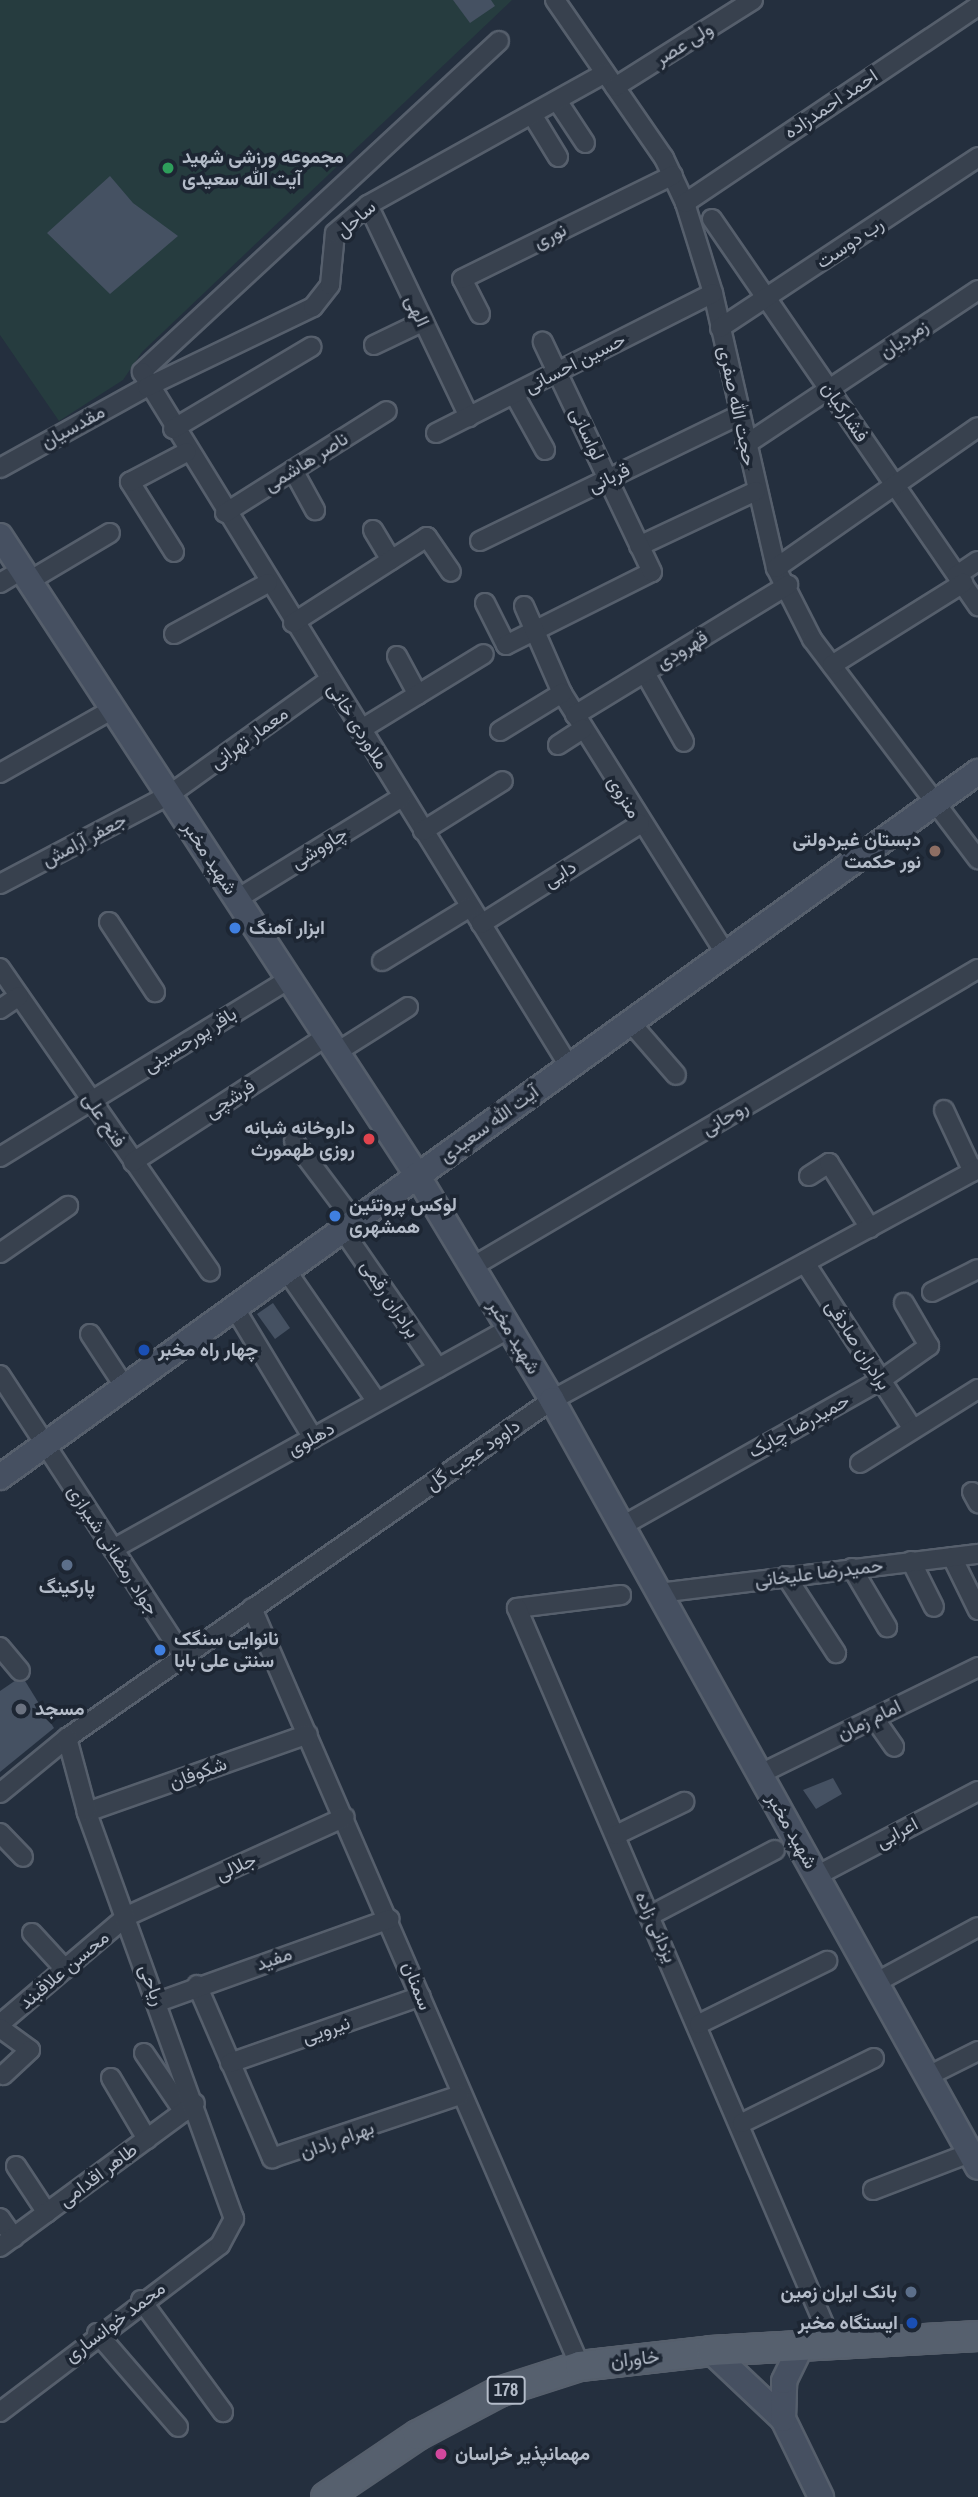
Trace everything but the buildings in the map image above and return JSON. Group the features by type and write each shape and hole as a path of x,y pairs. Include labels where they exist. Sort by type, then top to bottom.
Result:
{"main road":[{"name":"شهید مخبر","path":"0,537 417,1175 552,1400 974,2160"},
{"name":"آیت الله سعیدی","path":"0,1477 978,772"},
{"name":"خاوران","path":"326,2497 418,2435 499,2392 580,2366 711,2351 978,2336"},
{"path":"783,2419 784,2381 801,2346"},
{"path":"711,2351 783,2419 821,2497"}],"street":[{"name":"ولی عصر","path":"610,80 753,0"},
{"name":"حجت الله صفری","path":"561,2 673,175 685,203 713,293 745,445 776,568 788,585 812,639 978,858"},
{"name":"احمد احمدزاده","path":"685,203 978,6"},
{"path":"147,387 142,372 150,360 499,41"},
{"name":"ساحل","path":"147,387 313,307 330,285 335,233 368,205 558,102 610,80"},
{"path":"558,102 585,143"},
{"path":"533,116 558,157"},
{"name":"رب دوست","path":"720,328 978,157"},
{"name":"نوری","path":"480,314 462,279 673,175"},
{"name":"الهی","path":"368,205 422,323 469,416"},
{"name":"فشارکیان","path":"712,219 978,606"},
{"name":"زمردیان","path":"745,445 978,290"},
{"name":"حسین احسانی","path":"436,433 713,293"},
{"path":"374,345 422,323"},
{"name":"لواسانی","path":"535,633 652,572 543,342"},
{"path":"173,429 311,347"},
{"name":"ملاوردی خانی","path":"147,387 569,1066"},
{"name":"مقدسیان","path":"0,468 147,387"},
{"path":"514,394 545,450"},
{"name":"ناصر هاشمی","path":"225,513 387,411"},
{"name":"قربانی","path":"480,541 739,415"},
{"path":"776,568 978,428"},
{"path":"174,552 130,482 187,452"},
{"path":"293,470 315,510"},
{"path":"639,546 756,491"},
{"path":"373,530 391,560"},
{"path":"0,583 26,575 110,533"},
{"path":"293,623 427,537 450,572"},
{"path":"832,665 960,579 978,561"},
{"path":"174,634 268,583"},
{"name":"قهرودی","path":"558,745 579,722 645,673 788,585"},
{"path":"485,603 506,645 535,633"},
{"name":"منزوی","path":"524,606 562,693 640,824 725,953"},
{"path":"360,730 484,654"},
{"path":"397,656 418,695"},
{"path":"645,673 684,743"},
{"name":"معمار تهرانی","path":"169,795 329,680"},
{"path":"500,730 562,693"},
{"path":"0,773 113,709"},
{"path":"423,831 503,781"},
{"name":"جعفر آرامش","path":"0,884 169,795"},
{"name":"چاووشی","path":"237,899 402,797"},
{"name":"دایی","path":"481,924 640,824"},
{"path":"382,961 470,907"},
{"path":"109,922 155,992"},
{"name":"فتح علی","path":"0,968 210,1271"},
{"name":"روحانی","path":"472,1267 978,969"},
{"name":"باقر پورحسینی","path":"0,1157 289,979"},
{"path":"0,1009 19,996"},
{"name":"فرشچی","path":"133,1162 332,1044 408,1007"},
{"path":"630,1022 676,1075"},
{"path":"944,1110 975,1170"},
{"name":"برادران رقمی","path":"294,1141 438,1368"},
{"path":"808,1176 829,1163 870,1228"},
{"name":"داوود عجب گل","path":"0,1793 67,1738 552,1400 975,1170"},
{"path":"0,1253 68,1206"},
{"name":"برادران صادقی","path":"804,1263 912,1427"},
{"path":"932,1292 978,1269"},
{"path":"286,1270 377,1402"},
{"name":"حمیدرضا چابک","path":"622,1526 881,1380 929,1346 904,1303"},
{"path":"234,1307 313,1438"},
{"name":"دهلوی","path":"113,1549 509,1329"},
{"path":"90,1335 124,1386"},
{"name":"جواد رمضانی شیرازی","path":"0,1375 183,1656"},
{"path":"860,1463 912,1427 978,1389"},
{"name":"حمیدرضا علیخانی","path":"659,1593 978,1554"},
{"path":"953,1557 978,1610"},
{"path":"911,1561 934,1606"},
{"path":"852,1568 887,1628"},
{"path":"786,1576 836,1653"},
{"name":"یزدانی زاده","path":"621,1595 517,1608 742,2123 832,2343"},
{"name":"سمنان","path":"252,1608 390,1919 460,2095 580,2366"},
{"path":"0,1647 20,1671"},
{"name":"امام زمان","path":"760,1774 978,1667"},
{"path":"874,1718 894,1748"},
{"name":"شکوفان","path":"87,1812 308,1734"},
{"name":"ریاحی","path":"67,1738 87,1812 158,2002 189,2107 234,2219 228,2232"},
{"name":"اعرابی","path":"816,1876 978,1791"},
{"path":"616,1835 684,1802"},
{"name":"جلالی","path":"127,1916 345,1817"},
{"path":"0,1833 23,1857"},
{"path":"651,1915 775,1850"},
{"name":"محسن علاقبند","path":"0,2026 127,1916"},
{"name":"مفید","path":"158,2002 197,1985 390,1919"},
{"path":"875,1983 978,1927"},
{"path":"32,1933 65,1969"},
{"path":"699,2024 827,1961"},
{"name":"بهرام رادان","path":"197,1985 267,2153 279,2160 460,2095"},
{"name":"نیرویی","path":"230,2063 421,1996"},
{"path":"0,2026 30,2050 3,2075"},
{"path":"928,2076 978,2052"},
{"path":"144,2053 189,2107"},
{"path":"742,2123 874,2058"},
{"path":"111,2078 147,2139"},
{"name":"طاهر اقدامی","path":"7,2243 189,2107"},
{"path":"873,2190 974,2160"},
{"path":"16,2166 47,2213"},
{"path":"0,2218 7,2243"},
{"name":"محمد خوانساری","path":"0,2412 97,2333 220,2245 228,2232"},
{"path":"141,2300 223,2412"},
{"path":"97,2333 178,2427"}],"green space":[{"name":"مجموعه ورزشی شهید آیت‌ الله سعیدی","path":"0,0 512,0 142,352 123,380 59,421 0,335"}],"place":[{"name":"مجموعه ورزشی شهید آیت‌ الله سعیدی","path":"168,168"},
{"name":"دبستان غیردولتی نور حکمت","path":"935,851"},
{"name":"ابزار آهنگ","path":"235,928"},
{"name":"داروخانه شبانه روزی طهمورث","path":"369,1139"},
{"name":"لوکس پروتئین همشهری","path":"335,1216"},
{"name":"چهار راه مخبر","path":"144,1350"},
{"name":"پارکینگ","path":"67,1565"},
{"name":"نانوایی سنگک سنتی علی بابا","path":"160,1650"},
{"name":"مسجد","path":"21,1709"},
{"name":"بانک ایران زمین","path":"911,2292"},
{"name":"ایستگاه مخبر","path":"912,2323"},
{"name":"مهمانپذیر خراسان","path":"441,2454"}]}
